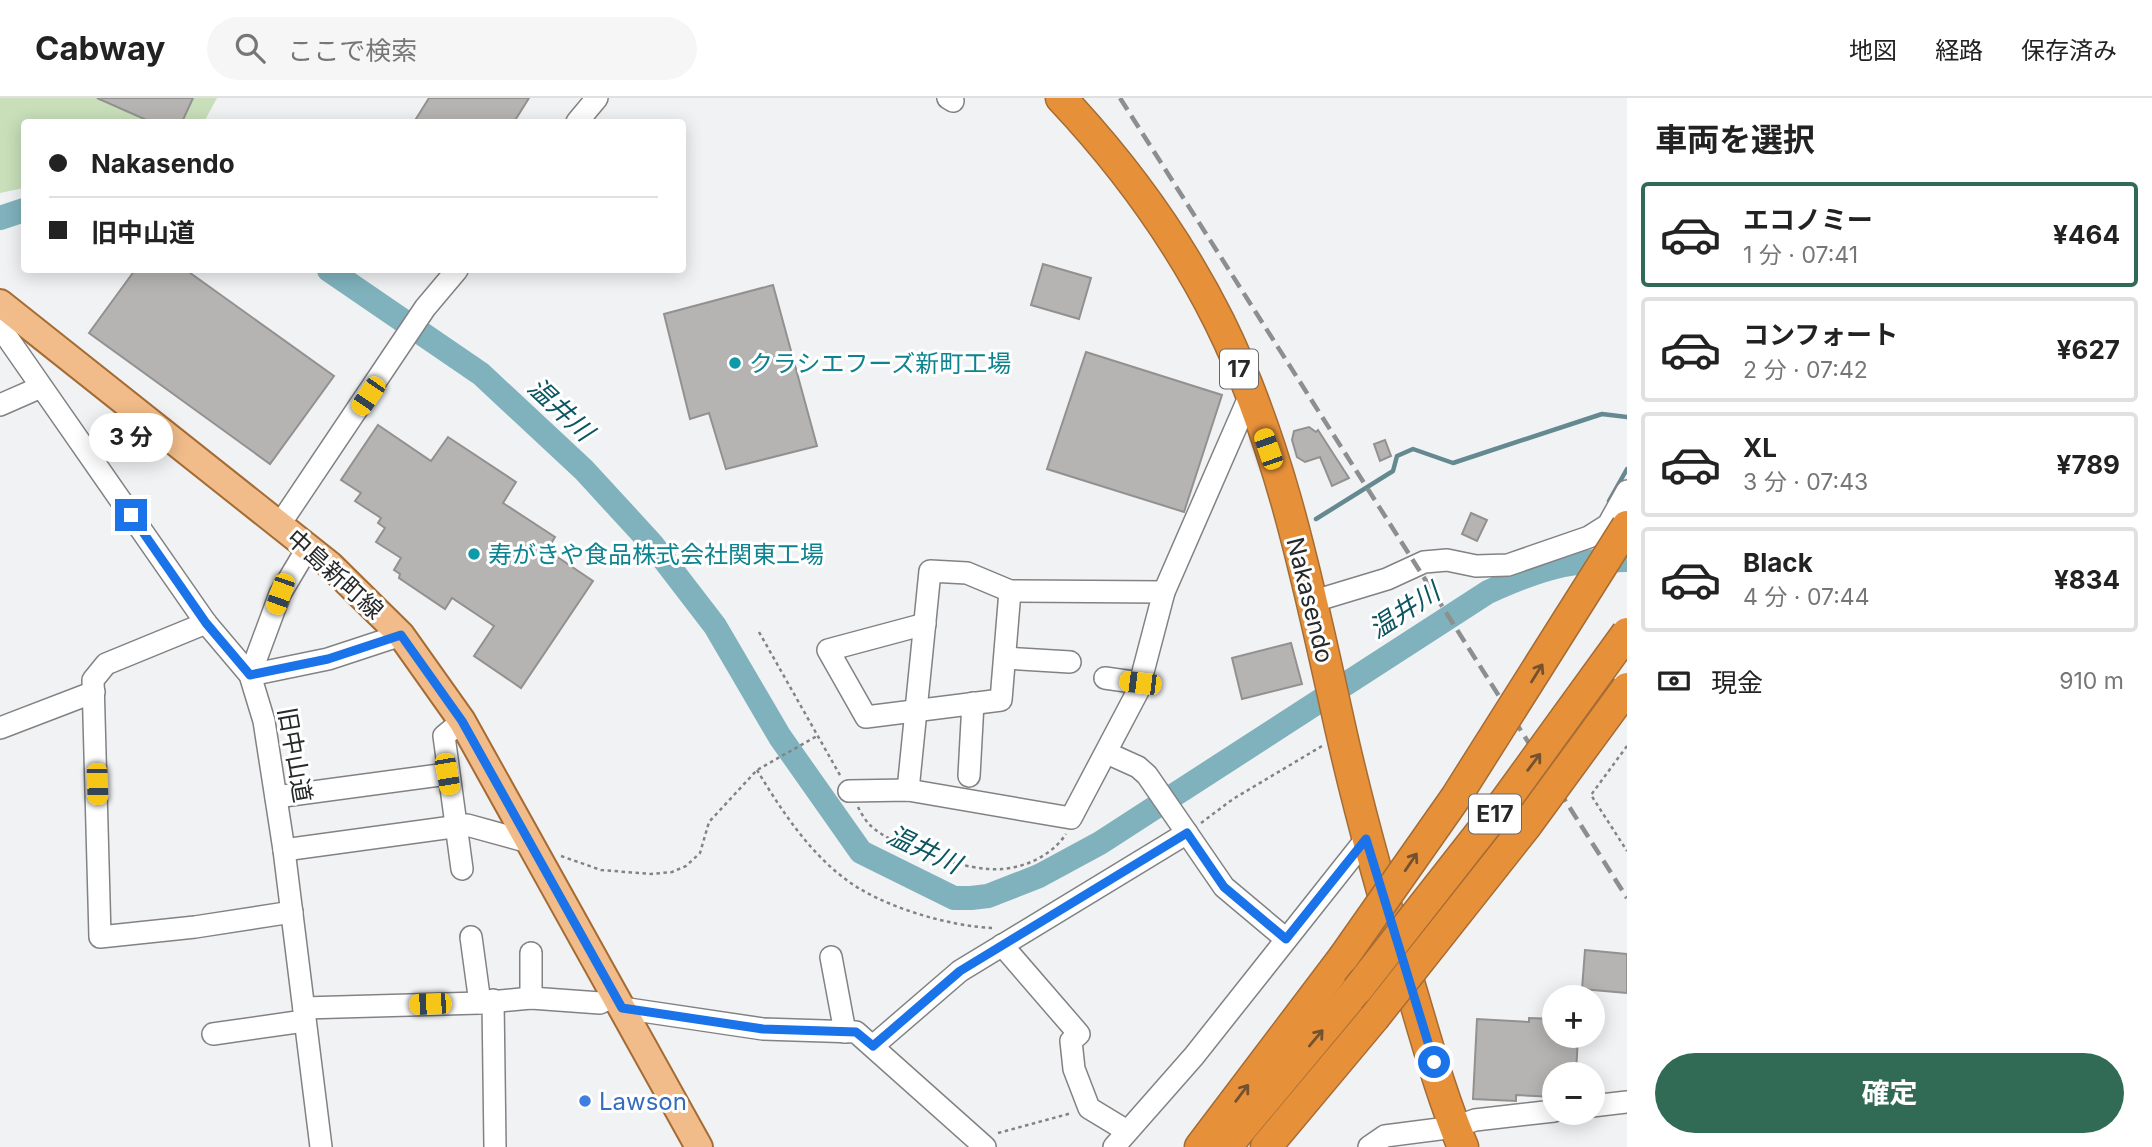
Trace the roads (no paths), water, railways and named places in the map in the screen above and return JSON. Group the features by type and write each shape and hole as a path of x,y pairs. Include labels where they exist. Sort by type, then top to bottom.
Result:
{"highway":[{"name":"Nakasendo","path":"1061,98 1125,171 1168,232 1220,324 1250,395 1284,500 1311,602 1330,682 1333,739 1459,1137"},
{"path":"1200,1147 1343,958 1456,797 1621,523"},
{"name":"E17","path":"1226,1147 1357,990 1506,800 1627,633"},
{"name":"E17","path":"1266,1147 1457,916 1627,688"},
{"path":"1457,916 1529,830 1627,705"}],"main road":[{"name":"中島新町線","path":"0,303 308,547 351,584 401,635 462,721 699,1147"}],"street":[{"path":"579,119 597,98"},
{"path":"280,524 397,354 425,308 454,273"},
{"name":"旧中山道","path":"0,327 9,357 41,387 206,623 250,675 264,721 284,850 321,1147"},
{"path":"0,405 41,387"},
{"path":"849,791 908,790 1072,818 1140,683 1164,592 1250,395"},
{"path":"1311,602 1387,579 1424,562 1447,560 1476,566 1508,565 1589,537 1621,523 1627,492"},
{"path":"250,675 280,594 308,547"},
{"path":"908,790 930,572 967,573 1010,591 1164,592"},
{"path":"925,624 828,650 866,717 1001,700 1010,591"},
{"path":"206,623 106,664 93,680 100,937 195,927 292,912"},
{"path":"250,675 328,659 401,635"},
{"path":"1005,658 1070,662"},
{"path":"1105,678 1140,683"},
{"path":"2,722 94,692"},
{"path":"970,776 974,704"},
{"path":"462,721 444,736 447,774 462,869"},
{"path":"1107,753 1138,767 1156,786 1224,887 1286,939"},
{"path":"276,797 447,774"},
{"path":"284,850 467,825 529,842"},
{"path":"873,1046 1003,936 1185,832"},
{"path":"1003,936 1079,1034 1071,1041 1074,1069 1089,1108 1120,1139 1194,1056 1366,839"},
{"path":"471,937 487,1001 495,1147"},
{"path":"531,953 531,998"},
{"path":"831,957 845,1032"},
{"path":"213,1034 304,1014 531,998 618,1002 763,1029 856,1032 981,1143"},
{"path":"1605,1105 1627,1102"},
{"path":"1369,1147 1385,1136 1459,1137 1475,1120 1542,1112"}],"waterway":[{"name":"温井川","path":"0,218 21,211"},
{"name":"温井川","path":"333,273 481,374 584,470 652,544 715,626 780,737 861,852 954,898 988,896 1039,876 1100,843 1488,592 1555,567 1627,560"},
{"path":"1316,519 1393,471 1397,456 1413,449 1453,463 1602,414 1627,417"},
{"path":"1609,501 1627,469"},
{"path":"1571,563 1579,550"}],"railway":[{"path":"1120,98 1627,898"}],"place":[{"name":"クラシエフーズ新町工場","path":"735,363"},
{"name":"寿がきや食品株式会社関東工場","path":"474,554"},
{"name":"Lawson","path":"585,1101"}]}
